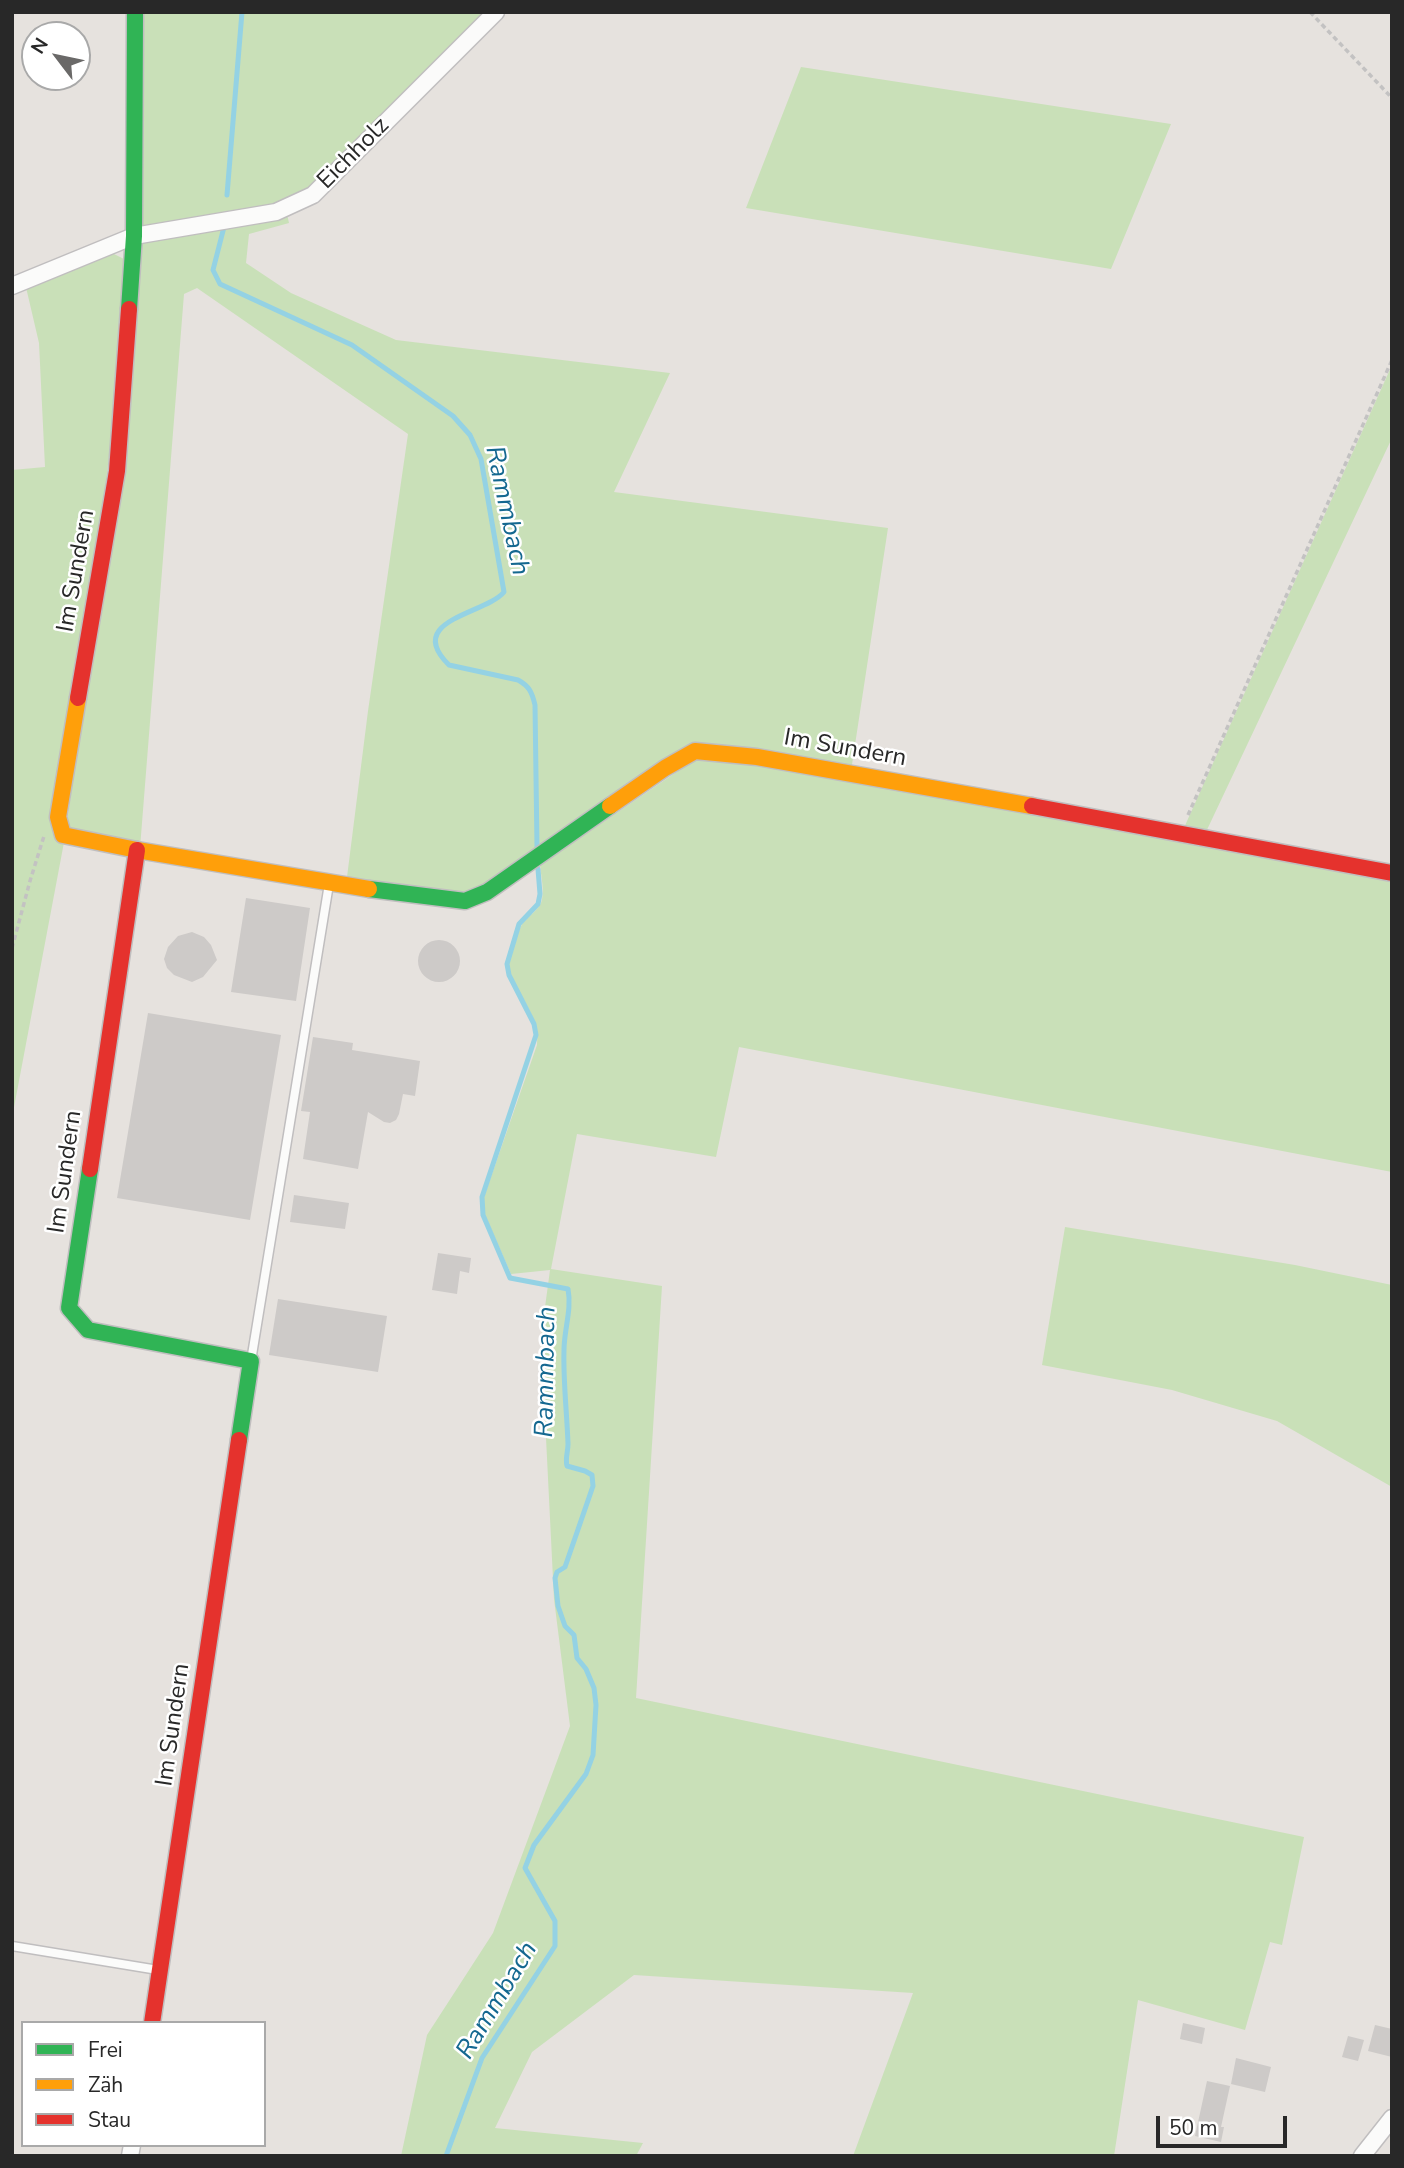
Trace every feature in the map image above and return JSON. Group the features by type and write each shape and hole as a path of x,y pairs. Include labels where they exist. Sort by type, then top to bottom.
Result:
{"street":[{"name":"Im Sundern","path":"135,12 134,236 117,471 58,817 63,835 330,883 465,901 487,892 665,768 695,751 757,757 1180,832 1392,873"},
{"name":"Eichholz","path":"134,236 276,212 313,195 496,12"},
{"path":"12,286 134,236"},
{"name":"Im Sundern","path":"137,850 69,1308 88,1330 251,1361 152,2021"},
{"path":"1362,2156 1392,2118"}],"lane":[{"name":"Im Sundern","path":"251,1361 330,883"},
{"path":"12,1946 161,1971"}],"path":[{"path":"1310,12 1392,99"},
{"path":"1180,832 1392,360"},
{"path":"12,948 43,838 49,829 59,823"}],"green space":[{"path":"139,12 491,12 311,193 275,207 137,231"},
{"path":"801,67 1171,124 1111,269 746,208"},
{"path":"286,210 289,223 249,234 246,263 291,293 396,340 670,373 614,492 888,528 851,771 697,747 465,897 346,885 408,434 197,288 184,294 140,848 64,833 135,238"},
{"path":"108,251 124,259 115,471 65,837 12,1118 12,470 45,467 39,343 25,283"},
{"path":"1392,365 1392,438 1205,834 1183,830"},
{"path":"703,754 1392,877 1392,1172 739,1047 716,1157 577,1134 551,1269 662,1286 636,1698 1304,1837 1282,1945 1270,1942 1245,2030 1138,2000 1114,2156 853,2156 913,1993 634,1975 532,2052 495,2128 643,2143 636,2156 401,2156 427,2035 493,1933 570,1726 554,1599 541,1337 550,1270 511,1274 484,1213 484,1197 537,1045 534,1021 510,973 509,964 521,926 541,903 543,889 540,865"},
{"path":"1065,1227 1295,1265 1392,1285 1392,1487 1277,1421 1172,1390 1042,1365"}],"building":[{"path":"246,898 310,908 296,1001 231,992"},
{"path":"192,932 204,937 211,945 217,960 203,977 192,982 174,975 167,968 164,959 168,947 178,936"},
{"path":"439,940 454,946 460,961 454,976 439,982 424,976 418,961 424,946"},
{"path":"148,1013 281,1035 250,1220 117,1198"},
{"path":"313,1037 353,1043 352,1050 420,1061 415,1096 403,1094 396,1120 384,1122 368,1112 358,1169 303,1159 310,1112 301,1111"},
{"path":"294,1195 349,1203 345,1229 290,1222"},
{"path":"438,1253 471,1258 469,1273 460,1271 457,1294 432,1290"},
{"path":"278,1299 387,1316 378,1372 269,1355"},
{"path":"1183,2023 1205,2028 1202,2044 1180,2039"},
{"path":"1375,2025 1392,2029 1392,2057 1368,2051"},
{"path":"1348,2036 1364,2040 1358,2061 1342,2057"},
{"path":"1236,2058 1271,2067 1265,2092 1231,2084"},
{"path":"1207,2081 1230,2086 1221,2127 1224,2127 1221,2142 1195,2136"}],"waterway":[{"name":"Rammbach","path":"227,195 242,12"},
{"name":"Rammbach","path":"224,227 213,270 220,284 352,345 453,416 470,435 481,459 504,592 495,600 441,628 436,638 437,650 449,665 518,680 531,693 535,705 537,847"},
{"name":"Rammbach","path":"446,2156 482,2058 555,1946 555,1921 525,1868 534,1845 586,1774 593,1755 596,1705 594,1688 586,1669 577,1658 574,1635 565,1626 558,1606 555,1578 557,1572 565,1567 593,1486 592,1475 567,1466 566,1463 568,1444 564,1342 569,1304 568,1289 510,1278 483,1215 482,1197 536,1035 534,1024 509,975 507,964 519,924 538,904 538,869"}],"traffic: fast":[{"path":"129,309 134,236 135,12"},
{"path":"369,889 465,901 487,892 610,806"},
{"path":"90,1169 69,1308 88,1330 251,1361 239,1440"}],"traffic: slow":[{"path":"78,698 58,817 63,835 369,889"},
{"path":"610,806 695,751 757,757 1032,806"}],"traffic: jam":[{"path":"78,698 117,471 129,309"},
{"path":"1032,806 1392,873"},
{"path":"90,1169 137,850"},
{"path":"152,2021 239,1440"}]}
